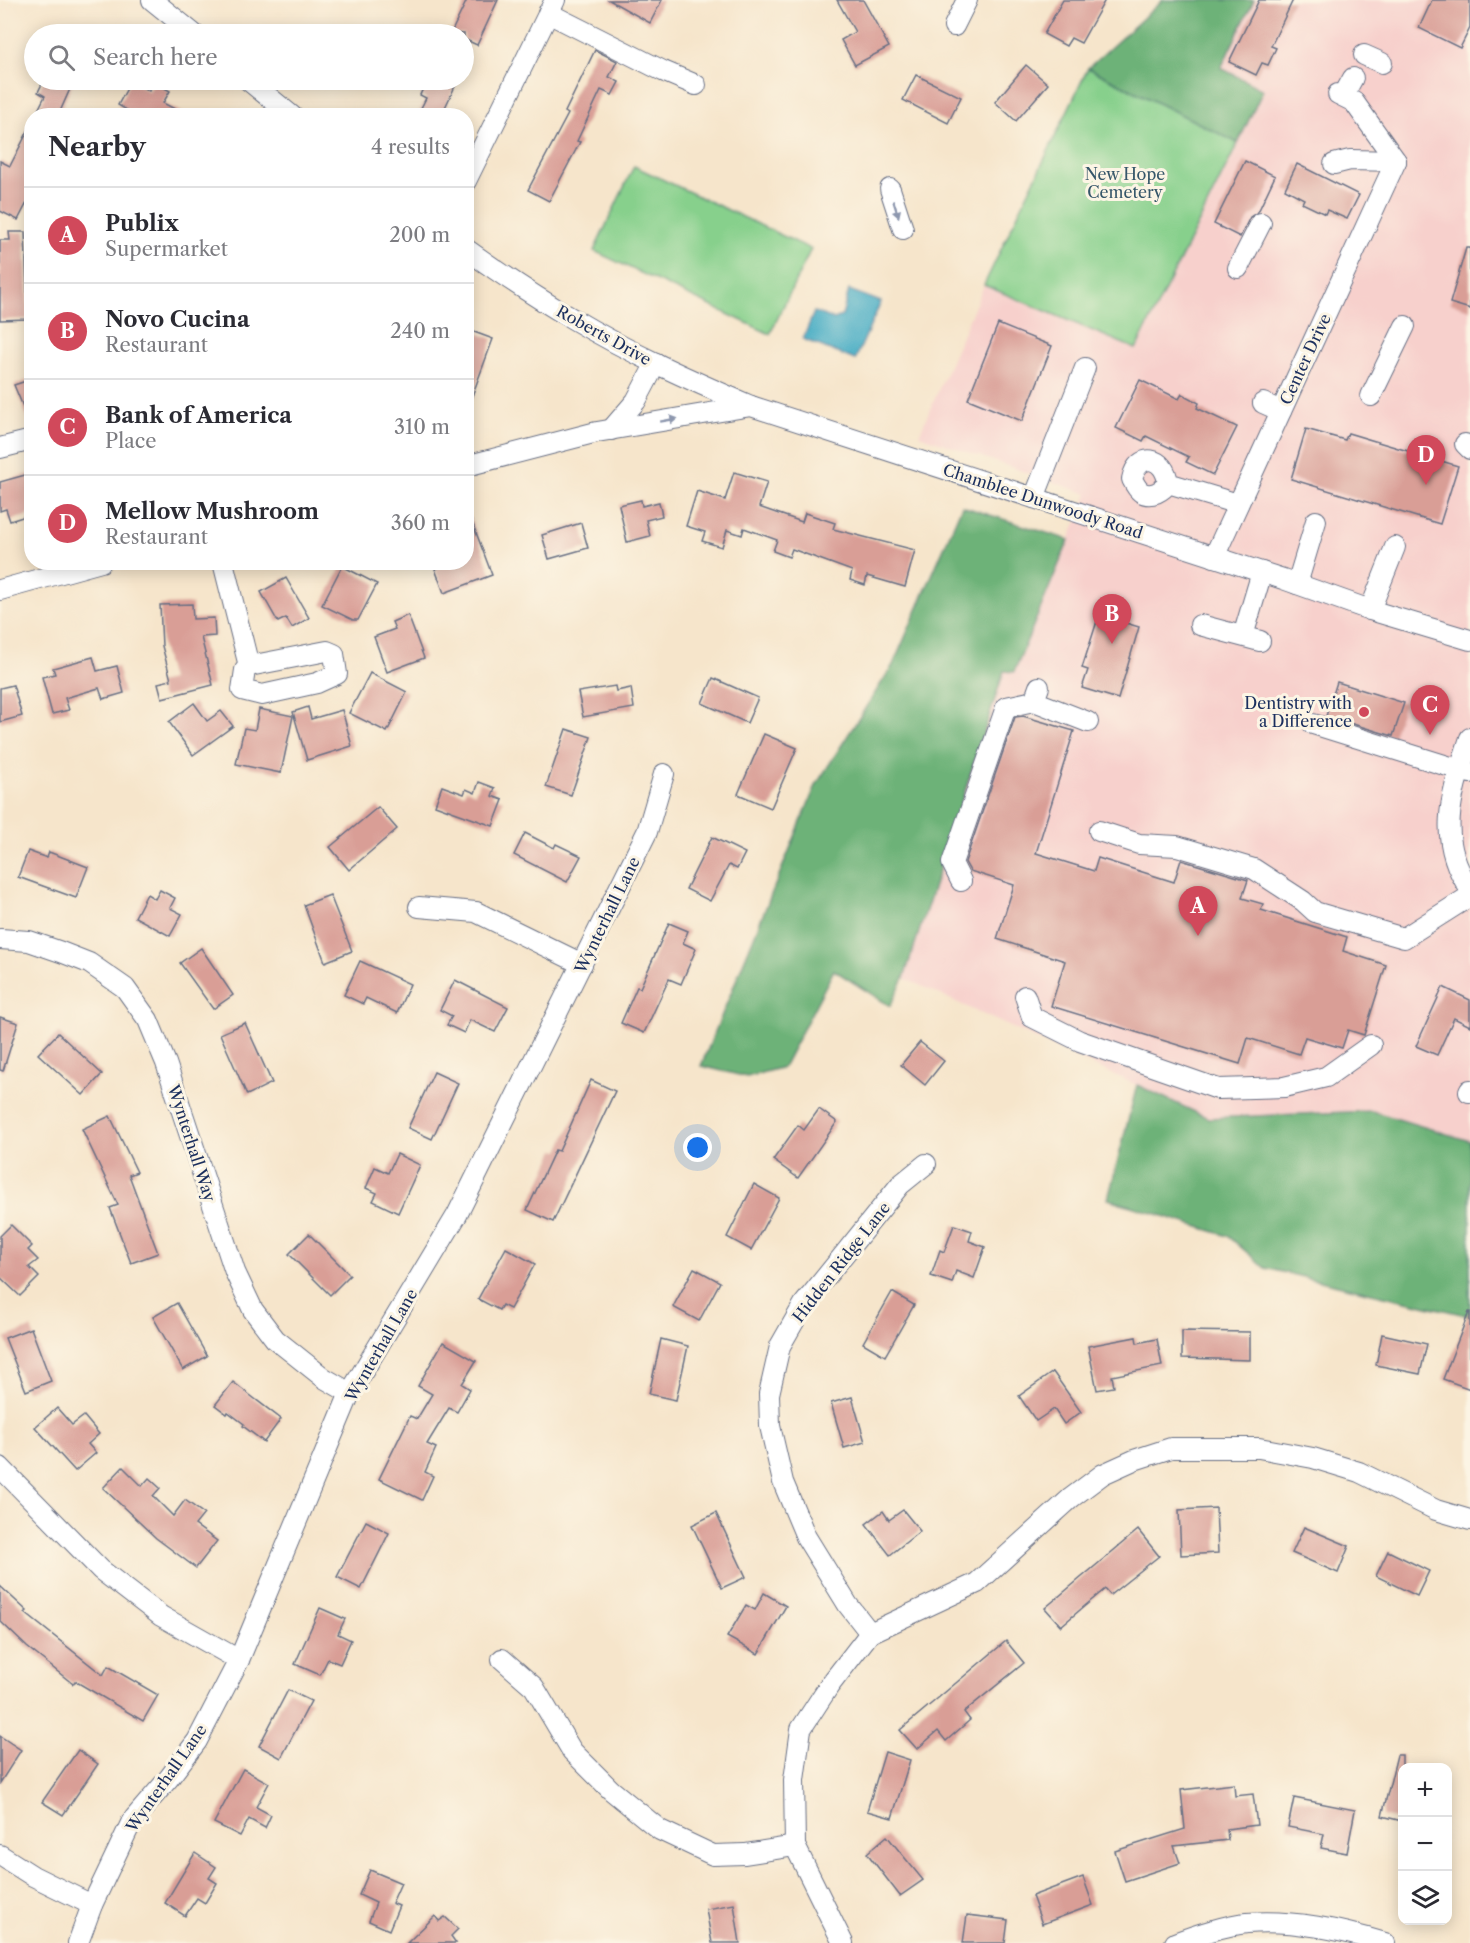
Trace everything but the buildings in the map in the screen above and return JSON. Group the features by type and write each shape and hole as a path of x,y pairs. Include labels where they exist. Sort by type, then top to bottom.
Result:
{"street":[{"path":"152,0 182,24"},
{"path":"954,26 967,0"},
{"path":"474,165 551,7 663,71 696,85"},
{"path":"1353,78 1341,95 1354,102 1396,161"},
{"path":"260,90 282,108"},
{"path":"1334,164 1350,160 1396,161"},
{"name":"Center Drive","path":"1214,556 1238,504 1272,407 1340,261 1396,161"},
{"path":"890,189 903,229"},
{"path":"1238,268 1261,223"},
{"name":"Roberts Drive","path":"474,255 574,320 656,363 751,405"},
{"path":"1371,396 1405,326"},
{"path":"611,430 636,400 656,363"},
{"path":"1034,498 1085,368"},
{"name":"Chamblee Dunwoody Road","path":"474,464 611,430 751,405 1214,556 1370,610 1470,640"},
{"path":"0,448 24,442"},
{"path":"1168,483 1238,504"},
{"path":"1296,584 1316,521"},
{"path":"1370,610 1395,547"},
{"path":"0,590 72,570"},
{"path":"225,570 249,666"},
{"path":"1200,625 1251,638 1262,572"},
{"path":"961,881 952,863 1006,707 1036,694 1088,722"},
{"path":"1313,724 1465,772"},
{"path":"1470,738 1465,772 1450,800 1449,821 1450,842 1456,861 1470,889"},
{"name":"Wynterhall Lane","path":"78,1943 92,1905 132,1821 197,1741 239,1660 350,1394 457,1215 647,832 664,774"},
{"path":"1099,831 1139,844 1177,846 1254,869 1303,901 1315,912 1404,945 1470,896"},
{"path":"419,907 476,912 582,964"},
{"name":"Wynterhall Way","path":"0,939 29,941 61,952 89,963 125,988 148,1020 166,1064 235,1272 253,1310 275,1339 324,1378 350,1394"},
{"path":"1025,996 1032,1017 1080,1041 1218,1089 1284,1087 1326,1077 1371,1045"},
{"name":"Hidden Ridge Lane","path":"870,1633 848,1605 806,1537 783,1482 770,1426 769,1394 780,1346 804,1304 900,1185 926,1164"},
{"path":"843,1943 795,1846 794,1780 801,1729 829,1686 870,1633 977,1583 1071,1498 1103,1474 1134,1460 1171,1448 1258,1448 1313,1458 1359,1472 1436,1510 1470,1520"},
{"path":"0,1467 101,1570 161,1616 239,1660"},
{"path":"502,1659 534,1687 572,1751 611,1790 660,1830 713,1854 745,1854 795,1846"},
{"path":"0,1856 33,1876 92,1905"},
{"path":"1175,1943 1246,1923 1297,1924 1357,1935 1384,1943"}],"shaded area":[{"path":"1254,0 1470,0 1470,1141 1372,1111 1208,1118 904,978 1004,670 1014,672 1088,494 919,435 984,285 1136,349 1263,90 1220,69"}],"green space":[{"path":"1163,0 1254,0 1221,68 1263,90 1238,143 1088,68"},
{"name":"New Hope Cemetery","path":"1088,68 1238,143 1136,349 984,285"},
{"path":"634,166 811,249 770,334 594,251"},
{"path":"962,506 1069,540 1014,672 1004,671 904,978 890,1006 834,970 783,1067 747,1077 701,1066 816,785 893,665"},
{"path":"1137,1085 1208,1118 1372,1111 1470,1141 1470,1316 1265,1268 1228,1236 1108,1199"}],"water":[{"path":"849,290 881,302 855,360 803,339 814,312 834,319 842,316"}],"place":[{"name":"Mellow Mushroom","path":"1426,485"},
{"name":"Novo Cucina","path":"1112,644"},
{"name":"Dentistry with a Difference","path":"1364,712"},
{"name":"Bank of America","path":"1430,735"},
{"name":"Publix","path":"1198,936"}]}
